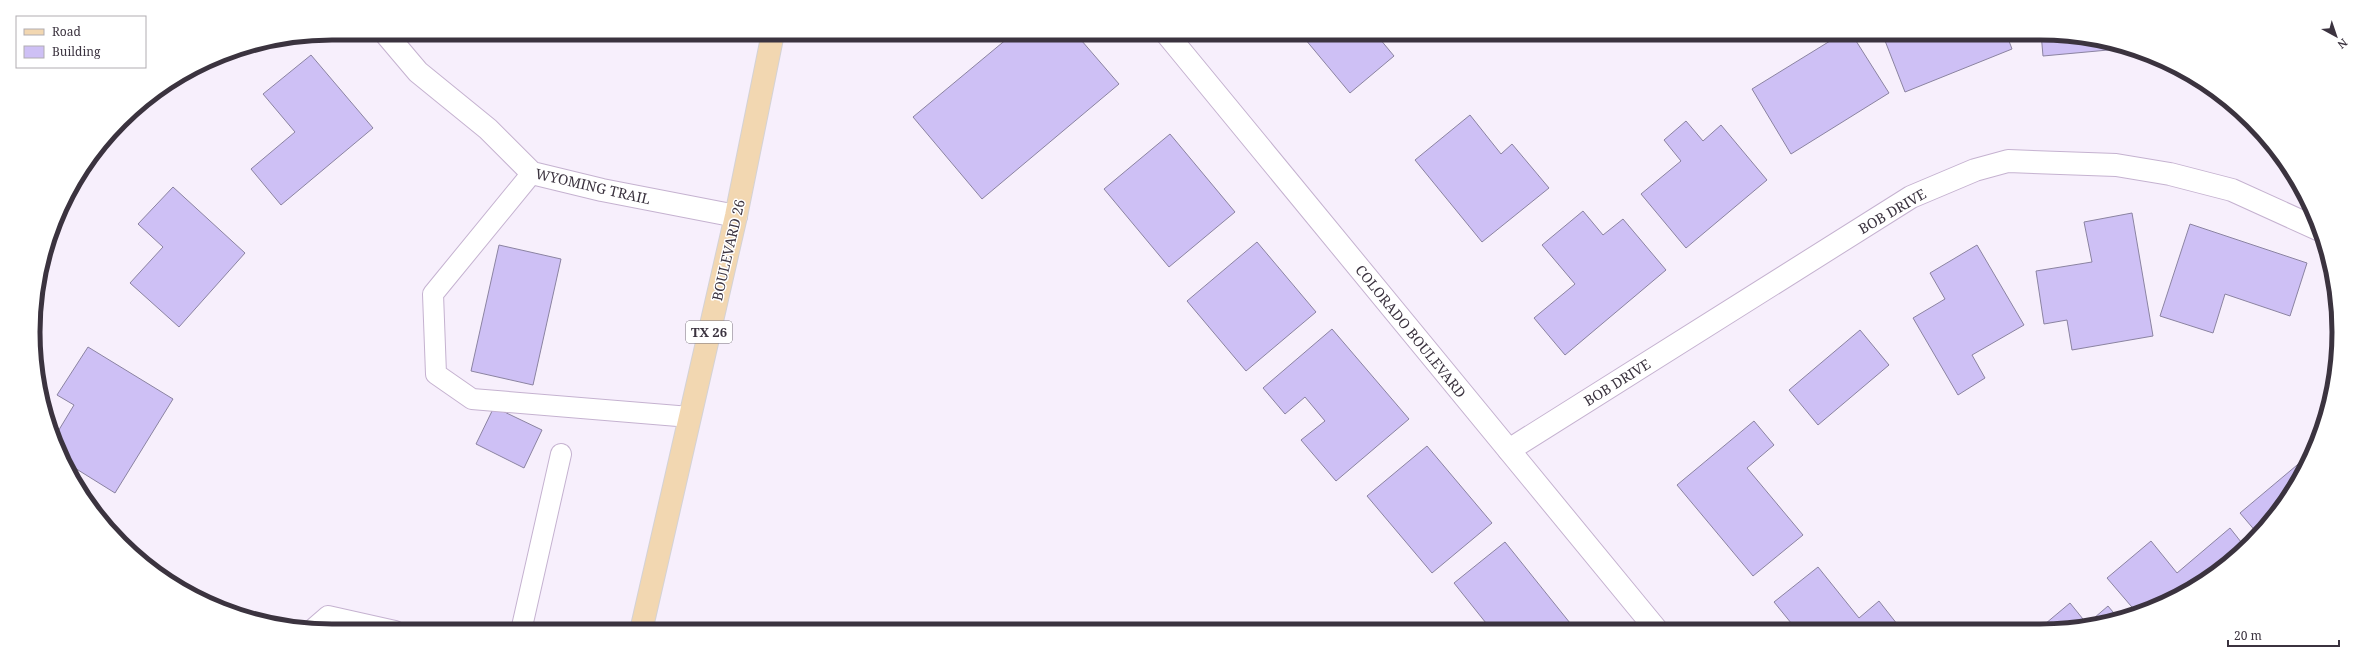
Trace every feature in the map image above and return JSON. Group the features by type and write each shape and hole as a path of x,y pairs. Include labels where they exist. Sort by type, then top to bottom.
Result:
{"main road":[{"name":"BOULEVARD 26","path":"643,624 736,216 772,40"}],"street":[{"name":"WYOMING TRAIL","path":"391,40 418,72 488,129 532,173 602,190 736,216"},
{"name":"COLORADO BOULEVARD","path":"1172,40 1652,624"},
{"name":"BOB DRIVE","path":"1509,450 1911,197 1975,170 2008,161 2116,165 2170,174 2232,190 2313,227"}],"lane":[{"path":"532,173 433,294 436,374 472,399 690,417"},
{"path":"523,624 562,454"},
{"path":"320,623 328,616 364,624"}],"building":[{"path":"1006,40 1081,40 1119,84 982,199 913,117"},
{"path":"1306,40 1381,40 1394,56 1350,93"},
{"path":"1832,40 1855,40 1889,93 1791,154 1752,89"},
{"path":"1885,40 2009,40 2012,49 1905,92"},
{"path":"2042,40 2078,42 2114,50 2043,56"},
{"path":"311,55 373,128 281,205 251,169 295,132 263,94"},
{"path":"1470,115 1501,154 1512,144 1549,188 1482,242 1415,160"},
{"path":"1686,121 1703,141 1721,125 1767,180 1686,248 1641,194 1681,161 1664,140"},
{"path":"1170,134 1235,212 1169,267 1104,189"},
{"path":"173,187 245,253 179,327 130,283 163,247 138,224"},
{"path":"1583,211 1603,235 1623,219 1666,270 1565,355 1534,318 1575,284 1542,245"},
{"path":"2132,213 2153,336 2072,350 2067,320 2044,324 2036,271 2092,262 2084,222"},
{"path":"2190,224 2307,263 2290,316 2225,294 2213,333 2160,316"},
{"path":"1257,242 1316,312 1246,371 1187,301"},
{"path":"499,245 561,259 533,385 471,371"},
{"path":"1977,245 2024,325 1972,355 1985,378 1958,395 1913,318 1945,299 1930,273"},
{"path":"1332,329 1409,419 1336,481 1301,440 1325,421 1305,397 1285,414 1263,388"},
{"path":"1860,330 1889,365 1818,425 1789,390"},
{"path":"88,347 173,399 115,493 73,467 57,432 74,405 57,395"},
{"path":"494,407 542,430 524,468 476,444"},
{"path":"1754,421 1774,445 1747,468 1803,535 1753,576 1677,485"},
{"path":"1427,446 1492,523 1432,573 1367,496"},
{"path":"2302,461 2283,494 2272,510 2255,530 2240,513"},
{"path":"2230,528 2242,543 2218,564 2186,585 2152,602 2134,609 2107,578 2151,541 2177,573"},
{"path":"1505,542 1570,623 1487,624 1454,583"},
{"path":"1818,567 1859,618 1879,601 1897,624 1792,624 1774,602"},
{"path":"2070,603 2084,621 2078,622 2045,624"},
{"path":"2108,606 2115,614 2093,619"}]}
